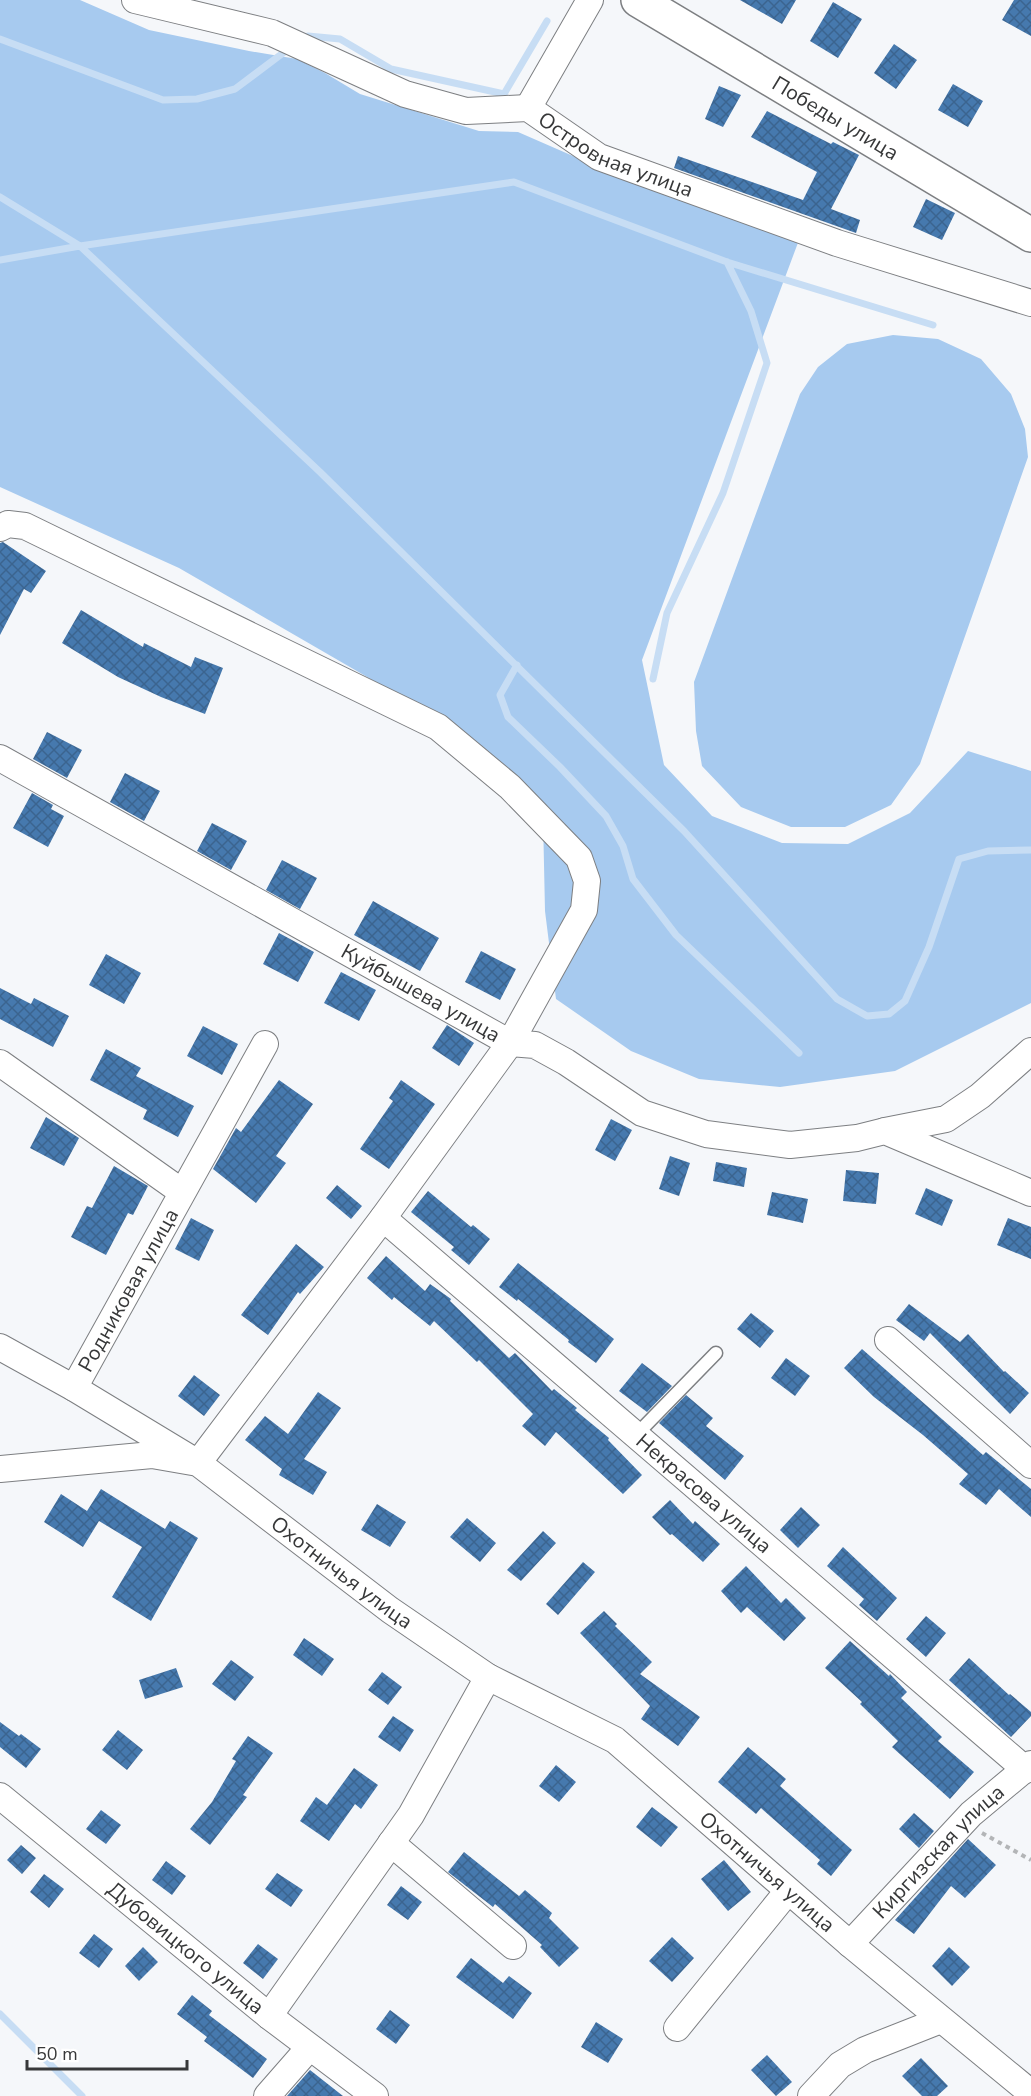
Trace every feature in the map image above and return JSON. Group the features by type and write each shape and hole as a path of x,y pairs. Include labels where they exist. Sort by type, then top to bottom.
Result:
{"street":[{"name":"Островная улица","path":"135,0 272,33 405,94 466,111 528,108 599,157 837,243 1031,303"},
{"path":"528,108 590,0"},
{"name":"Победы улица","path":"638,0 1031,235"},
{"path":"0,528 8,524 25,526 438,727 510,787 579,858 587,881 584,910 510,1043 383,1218 198,1463"},
{"name":"Куйбышева улица","path":"0,758 510,1043 535,1045 567,1062 642,1113 706,1134 790,1145 857,1138 885,1131"},
{"name":"Родниковая улица","path":"74,1388 265,1044"},
{"path":"885,1131 946,1119 980,1096 1031,1052"},
{"name":"Родниковая улица","path":"0,1063 182,1192"},
{"path":"885,1131 1031,1193"},
{"name":"Некрасова улица","path":"383,1218 1028,1767"},
{"path":"888,1340 1031,1464"},
{"name":"Охотничья улица","path":"0,1347 74,1388 198,1463 390,1610 488,1677 615,1740 850,1944 1031,2093"},
{"name":"Охотничья улица","path":"0,1469 152,1455 198,1463"},
{"path":"269,2016 411,1815 488,1677"},
{"name":"Киргизская улица","path":"850,1944 963,1822 1028,1767"},
{"name":"Дубовицкого улица","path":"0,1796 269,2016 375,2096"},
{"path":"391,1843 513,1946"},
{"path":"677,2028 788,1891"},
{"path":"811,2096 840,2066 865,2050 941,2020"},
{"path":"267,2096 309,2048"}],"lane":[{"path":"636,1435 716,1353"}],"path":[{"path":"963,1822 1031,1860"}],"shaded area":[{"path":"0,0 80,0 149,30 297,59 360,94 479,131 518,132 628,180 802,232 642,660 664,765 712,816 782,843 848,844 910,813 968,751 1031,771 1031,1003 895,1071 780,1087 699,1079 631,1051 556,999 545,911 543,818 438,718 179,568 0,487"},
{"path":"893,335 938,339 981,359 1011,394 1025,429 1028,457 920,764 891,805 845,827 791,827 741,807 702,766 696,731 694,682 800,394 818,367 847,344"}],"building":[{"path":"740,0 796,0 782,24"},
{"path":"1014,0 1031,0 1031,36 1002,20"},
{"path":"833,2 862,19 838,58 810,41"},
{"path":"894,44 917,60 896,89 874,73"},
{"path":"953,84 983,101 968,127 938,110"},
{"path":"719,86 741,95 723,127 705,119"},
{"path":"767,111 831,144 833,142 859,155 831,209 860,220 856,233 674,168 678,156 803,200 817,172 751,137"},
{"path":"926,199 955,213 942,240 913,227"},
{"path":"3,542 46,571 31,593 24,589 0,635 0,543"},
{"path":"81,610 143,647 144,643 191,667 195,657 223,668 205,714 118,677 62,643"},
{"path":"47,732 82,750 67,778 33,759"},
{"path":"125,773 160,791 144,821 110,802"},
{"path":"32,793 53,805 51,809 64,816 48,847 13,828"},
{"path":"212,823 247,841 231,870 197,851"},
{"path":"282,860 317,878 300,909 266,890"},
{"path":"373,901 439,938 420,971 354,935"},
{"path":"279,933 314,952 298,982 263,964"},
{"path":"481,951 516,969 500,1000 465,982"},
{"path":"106,954 141,973 124,1004 89,985"},
{"path":"341,972 376,990 359,1021 324,1003"},
{"path":"0,988 31,1004 34,998 69,1016 53,1047 0,1019"},
{"path":"447,1025 474,1043 459,1066 432,1048"},
{"path":"203,1026 238,1044 222,1075 187,1056"},
{"path":"106,1049 141,1068 136,1076 194,1106 178,1137 143,1119 147,1110 90,1080"},
{"path":"279,1080 313,1104 276,1156 286,1163 256,1203 213,1169 236,1128 241,1132"},
{"path":"401,1080 435,1104 389,1169 360,1149 393,1101 389,1098"},
{"path":"46,1117 79,1138 64,1166 30,1148"},
{"path":"611,1119 632,1130 615,1161 595,1150"},
{"path":"670,1156 690,1163 679,1196 659,1189"},
{"path":"716,1162 747,1168 744,1187 713,1181"},
{"path":"114,1166 148,1186 133,1215 128,1213 106,1255 71,1237 87,1206 92,1208"},
{"path":"846,1170 879,1173 876,1204 843,1201"},
{"path":"337,1185 362,1206 351,1219 326,1198"},
{"path":"926,1188 953,1200 942,1226 915,1214"},
{"path":"428,1191 471,1227 473,1225 490,1239 469,1265 451,1250 454,1247 411,1212"},
{"path":"772,1192 808,1199 803,1223 767,1215"},
{"path":"191,1218 214,1230 199,1261 175,1249"},
{"path":"1008,1218 1031,1227 1031,1259 997,1245"},
{"path":"296,1244 324,1267 300,1294 298,1292 268,1335 241,1315"},
{"path":"386,1256 425,1291 430,1284 451,1299 450,1301 509,1358 515,1353 552,1391 554,1389 609,1438 608,1440 642,1475 623,1494 556,1432 545,1446 522,1426 533,1414 479,1360 477,1362 434,1321 430,1326 394,1297 392,1300 367,1278"},
{"path":"518,1263 614,1339 596,1363 518,1299 517,1301 499,1287"},
{"path":"909,1304 960,1342 968,1334 1004,1372 1029,1393 1010,1414 930,1333 924,1341 896,1320"},
{"path":"751,1313 774,1331 760,1348 737,1329"},
{"path":"862,1349 983,1455 986,1452 1031,1489 1031,1517 999,1489 986,1505 959,1484 968,1474 874,1397 844,1368"},
{"path":"786,1358 810,1376 795,1396 771,1378"},
{"path":"642,1363 672,1386 647,1412 619,1391"},
{"path":"194,1375 220,1395 204,1416 178,1396"},
{"path":"318,1392 341,1408 304,1459 327,1472 313,1495 279,1475 282,1469 245,1440 265,1416 288,1434"},
{"path":"686,1395 713,1418 706,1426 744,1456 725,1480 659,1423"},
{"path":"101,1489 165,1529 170,1521 198,1538 151,1621 112,1597 142,1547 99,1521 83,1547 44,1522 61,1494 87,1511"},
{"path":"670,1500 693,1524 695,1521 720,1544 703,1562 652,1517"},
{"path":"377,1504 406,1522 390,1547 361,1530"},
{"path":"801,1507 820,1525 798,1548 780,1530"},
{"path":"467,1518 496,1543 480,1562 450,1537"},
{"path":"543,1531 556,1543 521,1581 507,1570"},
{"path":"843,1547 897,1598 877,1621 859,1605 864,1599 827,1566"},
{"path":"583,1562 595,1572 558,1615 546,1604"},
{"path":"746,1566 781,1603 786,1598 806,1618 784,1641 747,1607 741,1613 721,1591"},
{"path":"604,1611 617,1624 615,1626 652,1662 640,1674 700,1717 678,1746 641,1719 650,1706 580,1633"},
{"path":"926,1616 946,1633 926,1657 906,1639"},
{"path":"304,1638 334,1659 322,1676 293,1655"},
{"path":"850,1641 889,1676 890,1674 907,1692 901,1698 942,1737 938,1741 974,1772 950,1799 892,1747 898,1741 860,1704 862,1702 825,1668"},
{"path":"969,1658 1031,1712 1031,1716 1011,1737 949,1680"},
{"path":"231,1660 254,1677 235,1701 212,1684"},
{"path":"176,1668 183,1687 145,1699 139,1680"},
{"path":"382,1672 402,1687 388,1705 368,1690"},
{"path":"393,1716 414,1730 400,1752 378,1737"},
{"path":"0,1722 41,1749 26,1768 0,1747"},
{"path":"118,1730 143,1750 127,1770 102,1750"},
{"path":"248,1736 273,1753 243,1795 247,1797 210,1845 190,1829 212,1802 236,1761 232,1759"},
{"path":"748,1747 786,1779 780,1786 852,1850 831,1876 817,1864 820,1860 761,1808 756,1814 718,1782"},
{"path":"556,1765 576,1782 559,1802 539,1786"},
{"path":"354,1768 378,1785 361,1809 355,1804 329,1841 300,1821 316,1797 327,1805"},
{"path":"652,1807 678,1827 661,1847 636,1827"},
{"path":"101,1810 121,1825 106,1844 86,1829"},
{"path":"914,1813 934,1831 919,1848 899,1829"},
{"path":"968,1839 996,1865 965,1898 951,1886 914,1934 895,1920"},
{"path":"21,1845 36,1858 22,1874 7,1860"},
{"path":"464,1852 519,1896 525,1890 552,1913 549,1918 579,1948 559,1967 540,1947 542,1945 495,1904 493,1907 448,1872"},
{"path":"724,1860 751,1892 728,1911 701,1879"},
{"path":"166,1861 186,1876 172,1895 152,1880"},
{"path":"277,1873 303,1890 291,1907 265,1889"},
{"path":"44,1874 64,1889 49,1908 30,1892"},
{"path":"401,1886 422,1902 408,1920 387,1905"},
{"path":"94,1934 113,1949 99,1968 79,1953"},
{"path":"672,1937 694,1958 672,1982 649,1961"},
{"path":"258,1944 278,1959 263,1979 243,1963"},
{"path":"143,1947 158,1962 139,1981 125,1966"},
{"path":"949,1947 970,1967 952,1986 932,1966"},
{"path":"471,1958 503,1983 509,1976 532,1993 513,2019 456,1977"},
{"path":"192,1995 212,2011 209,2015 267,2059 253,2078 204,2041 207,2037 177,2014"},
{"path":"390,2010 410,2025 396,2044 376,2029"},
{"path":"596,2022 623,2039 608,2063 581,2047"},
{"path":"767,2055 792,2082 776,2096 751,2070"},
{"path":"921,2058 948,2086 937,2096 922,2096 902,2076"},
{"path":"310,2070 343,2096 287,2096"}],"waterway":[{"path":"303,40 308,36 340,39 391,69 504,94 547,21"},
{"path":"0,39 163,100 197,99 235,89 291,47"},
{"path":"0,260 80,246 514,182 727,262 933,325"},
{"path":"0,197 80,246 320,472 684,831 837,999 867,1016 889,1014 905,1001 929,947 959,859 988,851 1031,850"},
{"path":"653,679 667,613 723,493 767,363 751,311 727,262"},
{"path":"517,665 500,695 508,717 606,816 623,846 633,879 676,935 799,1053"},
{"path":"0,2014 82,2096"}]}
